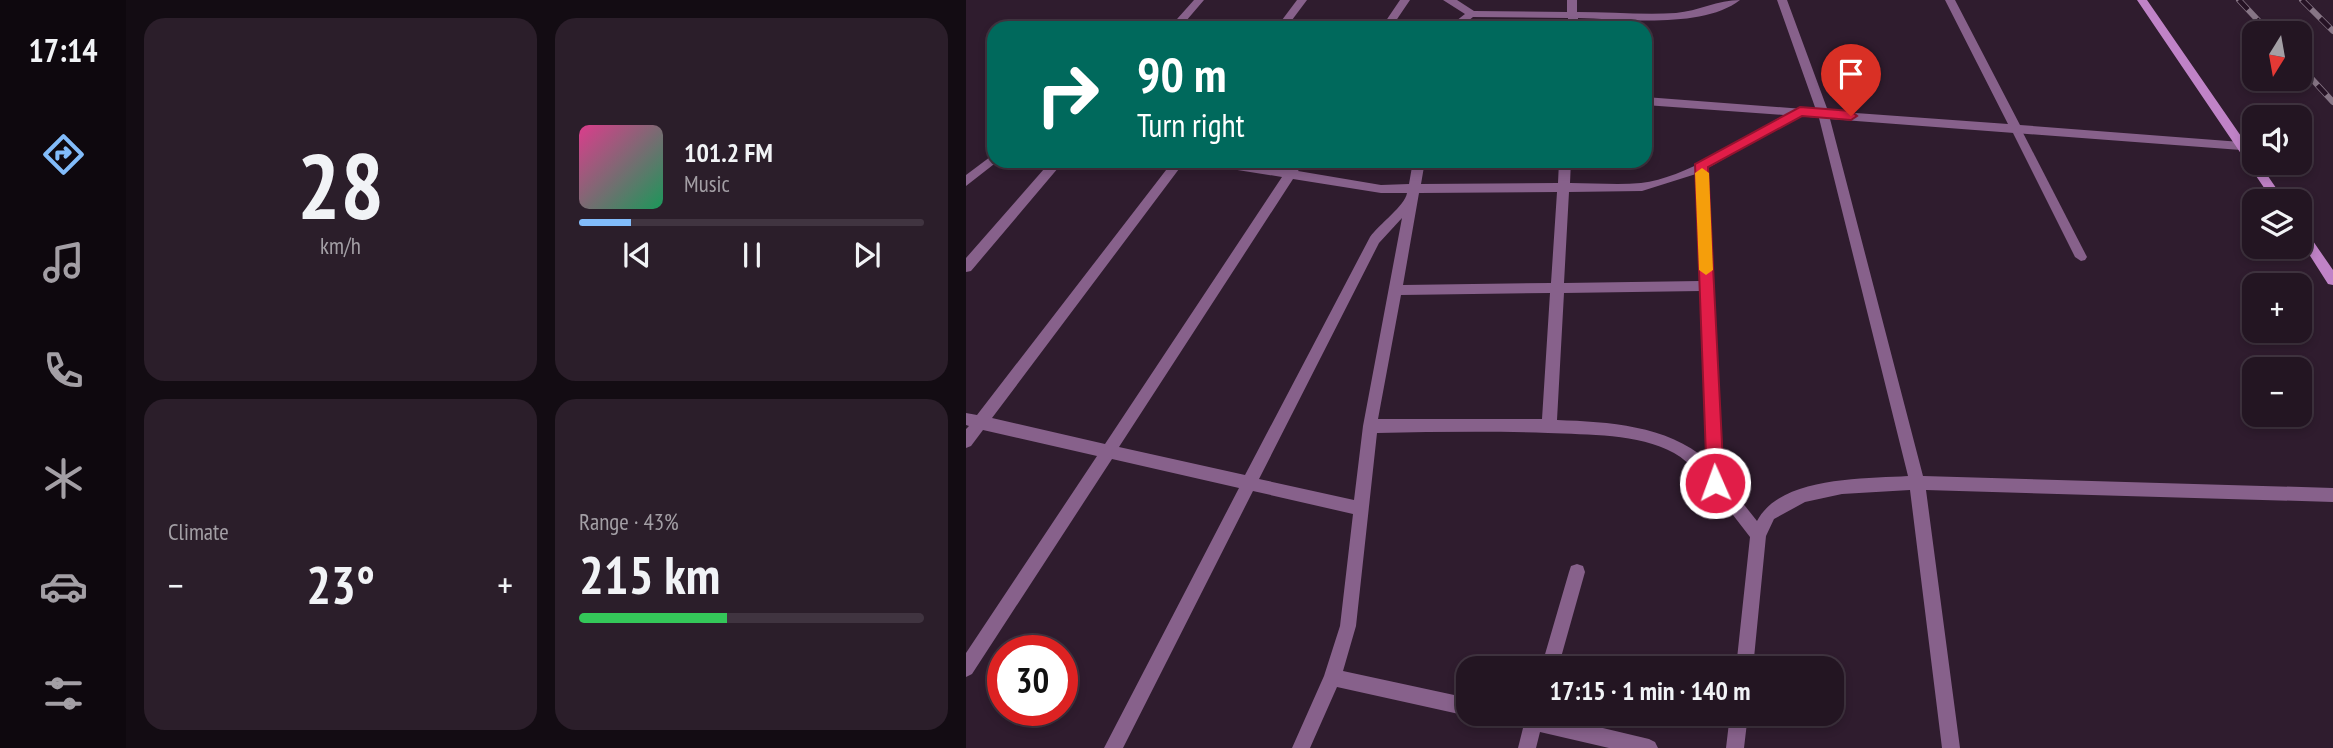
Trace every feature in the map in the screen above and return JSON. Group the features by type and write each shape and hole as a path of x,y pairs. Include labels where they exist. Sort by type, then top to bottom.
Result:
{"main road":[{"path":"2142,0 2271,189"},
{"path":"2312,249 2333,280"}],"street":[{"path":"1180,21 1199,0"},
{"path":"1286,21 1302,0"},
{"path":"1391,21 1405,0"},
{"path":"1448,0 1461,5 1471,14 1560,21"},
{"path":"1572,0 1573,21"},
{"path":"1590,21 1676,16 1708,11 1735,0"},
{"path":"1782,0 1824,113 1917,483 1951,748"},
{"path":"1950,0 2016,129"},
{"path":"1462,21 1471,14"},
{"path":"1652,102 1800,111 2241,146"},
{"path":"1245,168 1354,187 1412,189 1652,186 1702,164 1800,111"},
{"path":"966,182 987,164"},
{"path":"1702,164 1715,483"},
{"path":"966,267 1052,168"},
{"path":"966,441 973,420 1173,168"},
{"path":"966,668 1294,168"},
{"path":"1301,748 1332,677 1348,626 1370,426 1417,168"},
{"path":"1549,427 1564,168"},
{"path":"1113,748 1374,240 1385,225 1409,205"},
{"path":"1394,290 1707,286"},
{"path":"973,420 1361,509"},
{"path":"1370,426 1549,427 1620,432 1677,447 1696,461 1758,535"},
{"path":"1745,656 1758,535 1769,514 1802,495 1842,487 1917,483 2333,495"},
{"path":"1552,656 1577,572"},
{"path":"1332,677 1456,704"},
{"path":"1527,748 1533,726"},
{"path":"1565,726 1648,748"},
{"path":"1735,748 1738,726"}],"lane":[{"path":"2016,129 2081,257"}],"railway":[{"path":"2239,0 2259,21"},
{"path":"2302,0 2333,31"},
{"path":"2312,79 2333,102"}],"slow traffic":[{"path":"1702,173 1706,270"}],"route":[{"path":"1715,483 1702,164 1800,111 1851,116"}]}
